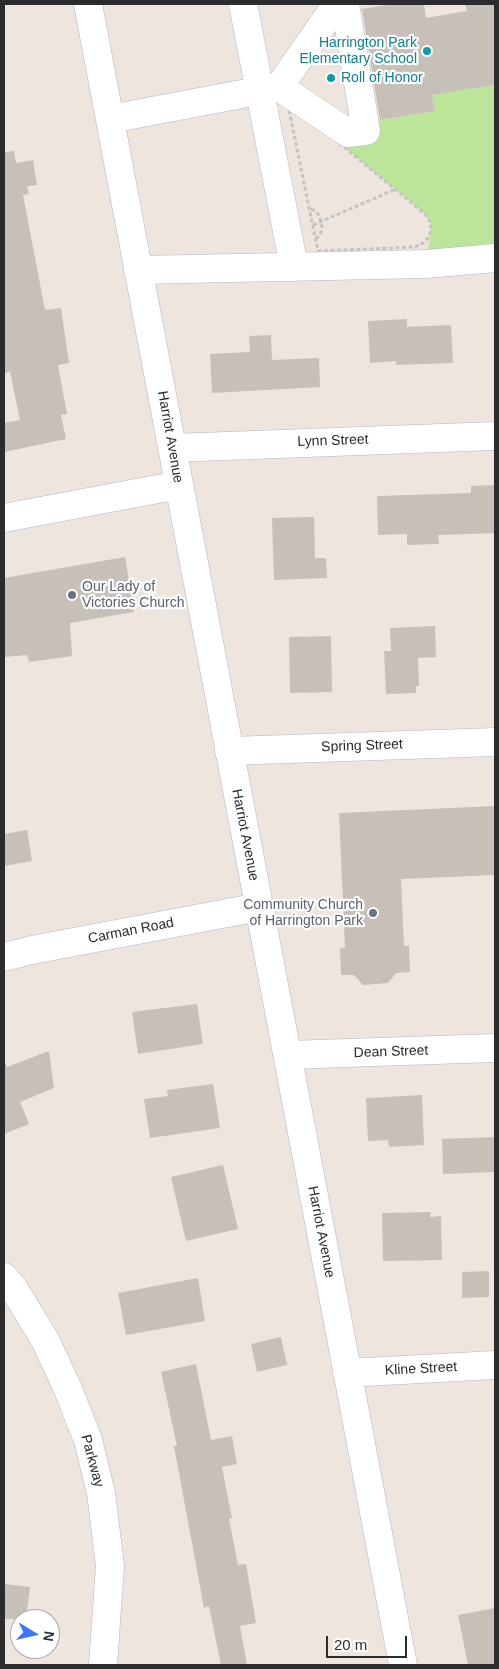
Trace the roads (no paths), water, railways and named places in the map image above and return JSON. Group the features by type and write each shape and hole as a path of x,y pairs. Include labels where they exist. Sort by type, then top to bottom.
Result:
{"street":[{"name":"Harriot Avenue","path":"88,4 402,1665"},
{"path":"243,4 270,89 294,267"},
{"path":"110,118 270,89 348,134 366,131 345,4 330,14 270,89"},
{"path":"138,270 426,264 495,258"},
{"name":"Lynn Street","path":"172,448 495,436"},
{"path":"4,518 179,485"},
{"name":"Spring Street","path":"229,751 495,742"},
{"name":"Carman Road","path":"4,957 32,950 259,908"},
{"name":"Dean Street","path":"288,1055 495,1048"},
{"name":"Parkway","path":"4,1277 14,1289 45,1340 67,1387 88,1440 101,1493 110,1566 103,1665"},
{"name":"Kline Street","path":"347,1373 495,1365"}],"place":[{"name":"Harrington Park Elementary School","path":"427,51"},
{"name":"Roll of Honor","path":"331,78"},
{"name":"Our Lady of Victories Church","path":"72,595"},
{"name":"Community Church of Harrington Park","path":"373,913"}]}
